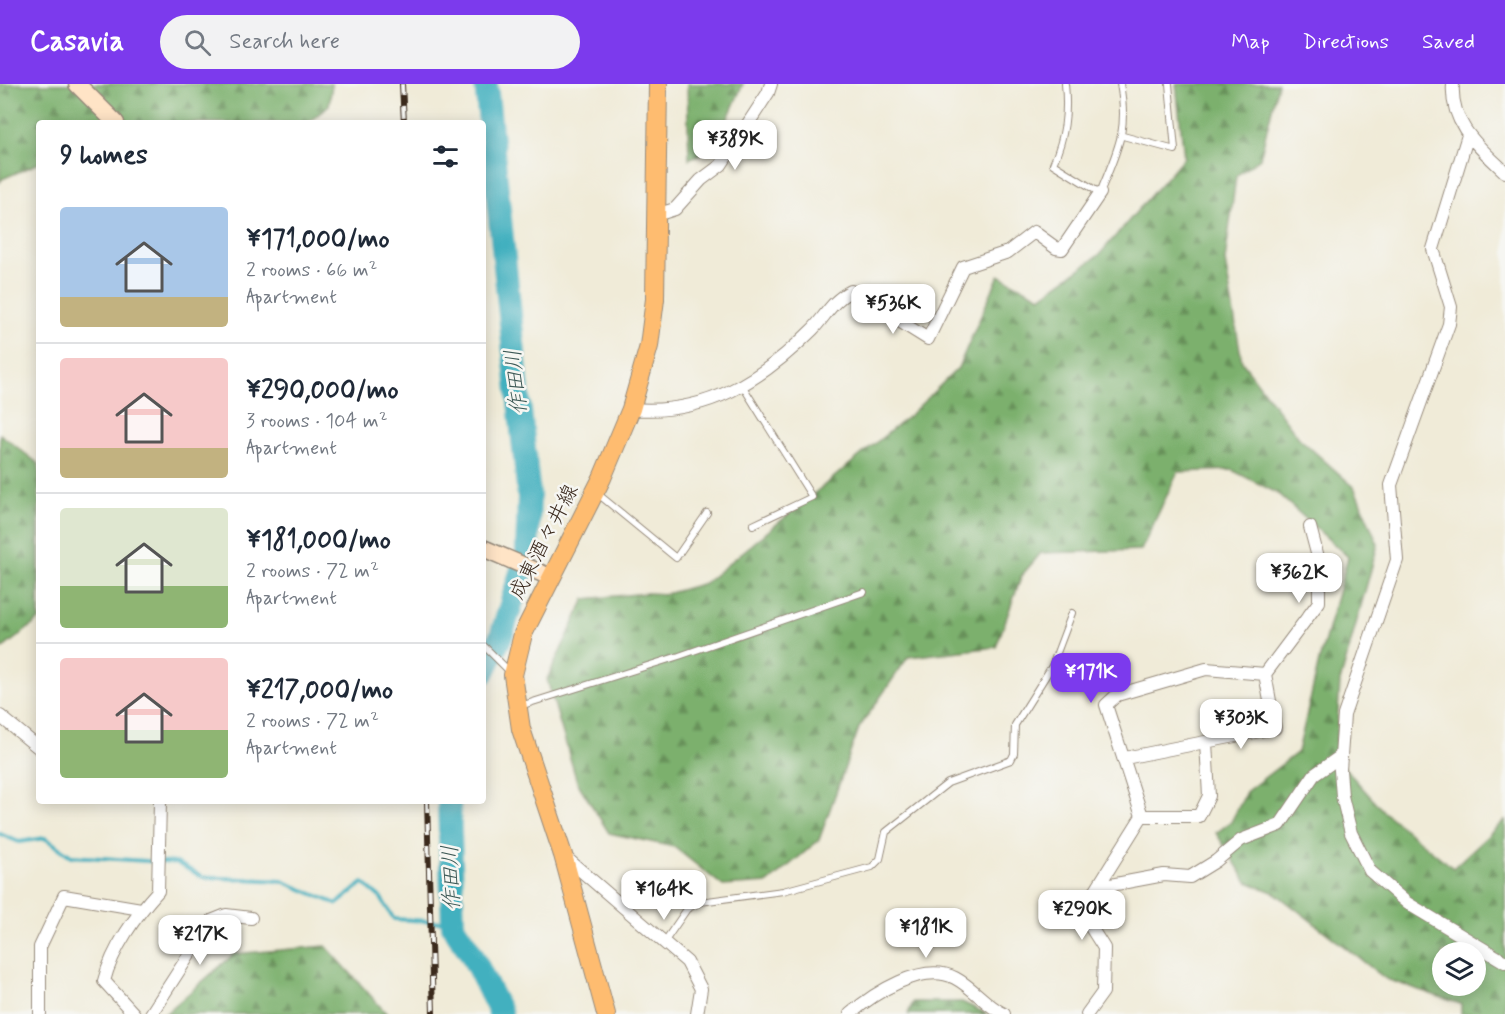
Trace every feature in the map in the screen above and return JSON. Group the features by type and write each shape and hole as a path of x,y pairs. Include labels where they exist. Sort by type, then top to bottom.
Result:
{"main road":[{"name":"成東酒々井線","path":"606,1014 563,855 517,707 513,675 524,634 550,577 595,491 632,409 649,346 655,299 658,84"}],"street":[{"path":"77,84 113,120"},
{"path":"656,215 675,209 701,180 721,165 768,93 771,84"},
{"path":"1453,84 1452,101 1457,120 1468,135 1505,172"},
{"path":"1468,135 1433,249 1451,307 1449,324 1391,486 1397,560 1347,705 1341,756 1346,815 1359,851 1370,871 1407,903 1505,962"},
{"path":"632,409 661,412 715,400 770,369 814,328 838,298 851,291 928,339 963,267 1008,252 1034,232 1062,249 1100,193"},
{"path":"1125,758 1275,728 1265,674 1319,602 1319,561 1310,526"},
{"path":"486,549 550,577"},
{"path":"1088,1014 1103,992 1104,948 1085,918 1087,904 1100,887 1142,816 1106,705 1117,695 1206,669 1265,674"},
{"path":"0,716 36,746"},
{"path":"1142,816 1199,816 1209,796 1206,742"},
{"path":"1100,887 1164,875 1190,877 1216,861 1241,840 1280,825 1314,775 1341,756"},
{"path":"128,1013 104,981 107,969 141,909 158,891 160,804"},
{"path":"563,855 687,962 697,977 700,1000 697,1014"},
{"path":"40,1014 40,947 64,896 141,909"},
{"path":"151,1014 211,921 226,915 251,918"},
{"path":"850,1014 873,995 923,974 937,974 953,976 968,986 983,1002 1004,1014"}],"lane":[{"path":"1065,84 1067,104 1063,141 1053,164 1100,193 1123,136 1124,104 1120,84"},
{"path":"1123,136 1175,150 1169,84"},
{"path":"742,384 812,497 753,525"},
{"path":"595,491 676,558 707,513"},
{"path":"517,707 679,656 864,592"},
{"path":"665,941 687,909 700,902 783,891 872,867 880,859 886,832 948,783 1011,760 1014,754 1015,725 1052,666 1072,613"},
{"path":"486,648 513,675"}],"green space":[{"path":"0,84 332,84 329,105 312,120 36,120 36,164 2,179 0,182"},
{"path":"687,84 743,84 715,148 689,159"},
{"path":"1176,84 1278,84 1260,158 1236,176 1225,261 1242,362 1299,438 1354,487 1378,544 1340,682 1335,757 1384,812 1453,868 1505,820 1505,1014 1461,1014 1461,1004 1437,996 1486,996 1486,942 1432,942 1432,994 1386,979 1275,893 1247,882 1216,833 1231,822 1247,791 1298,752 1319,661 1348,557 1277,493 1232,470 1178,472 1141,550 1041,553 1022,575 996,647 908,657 859,728 819,840 768,883 723,886 674,847 609,833 577,782 547,679 585,599 647,593 666,594 705,583 911,414 958,368 999,275 1040,297 1099,255 1184,157"},
{"path":"0,434 36,462 36,622 3,648 0,646"},
{"path":"326,946 387,1014 165,1014 234,954"},
{"path":"913,1002 962,1002 987,1014 908,1014"}],"waterway":[{"name":"作田川","path":"486,84 529,497 527,554 501,636 486,667"},
{"name":"作田川","path":"449,804 453,926 471,953 501,1014"},
{"path":"0,834 19,842 45,838 71,856 177,863 203,877 282,881 337,904 363,883 381,898 394,919 444,922 453,926"}],"railway":[{"path":"402,84 404,120"},
{"path":"427,804 433,1014"}]}
